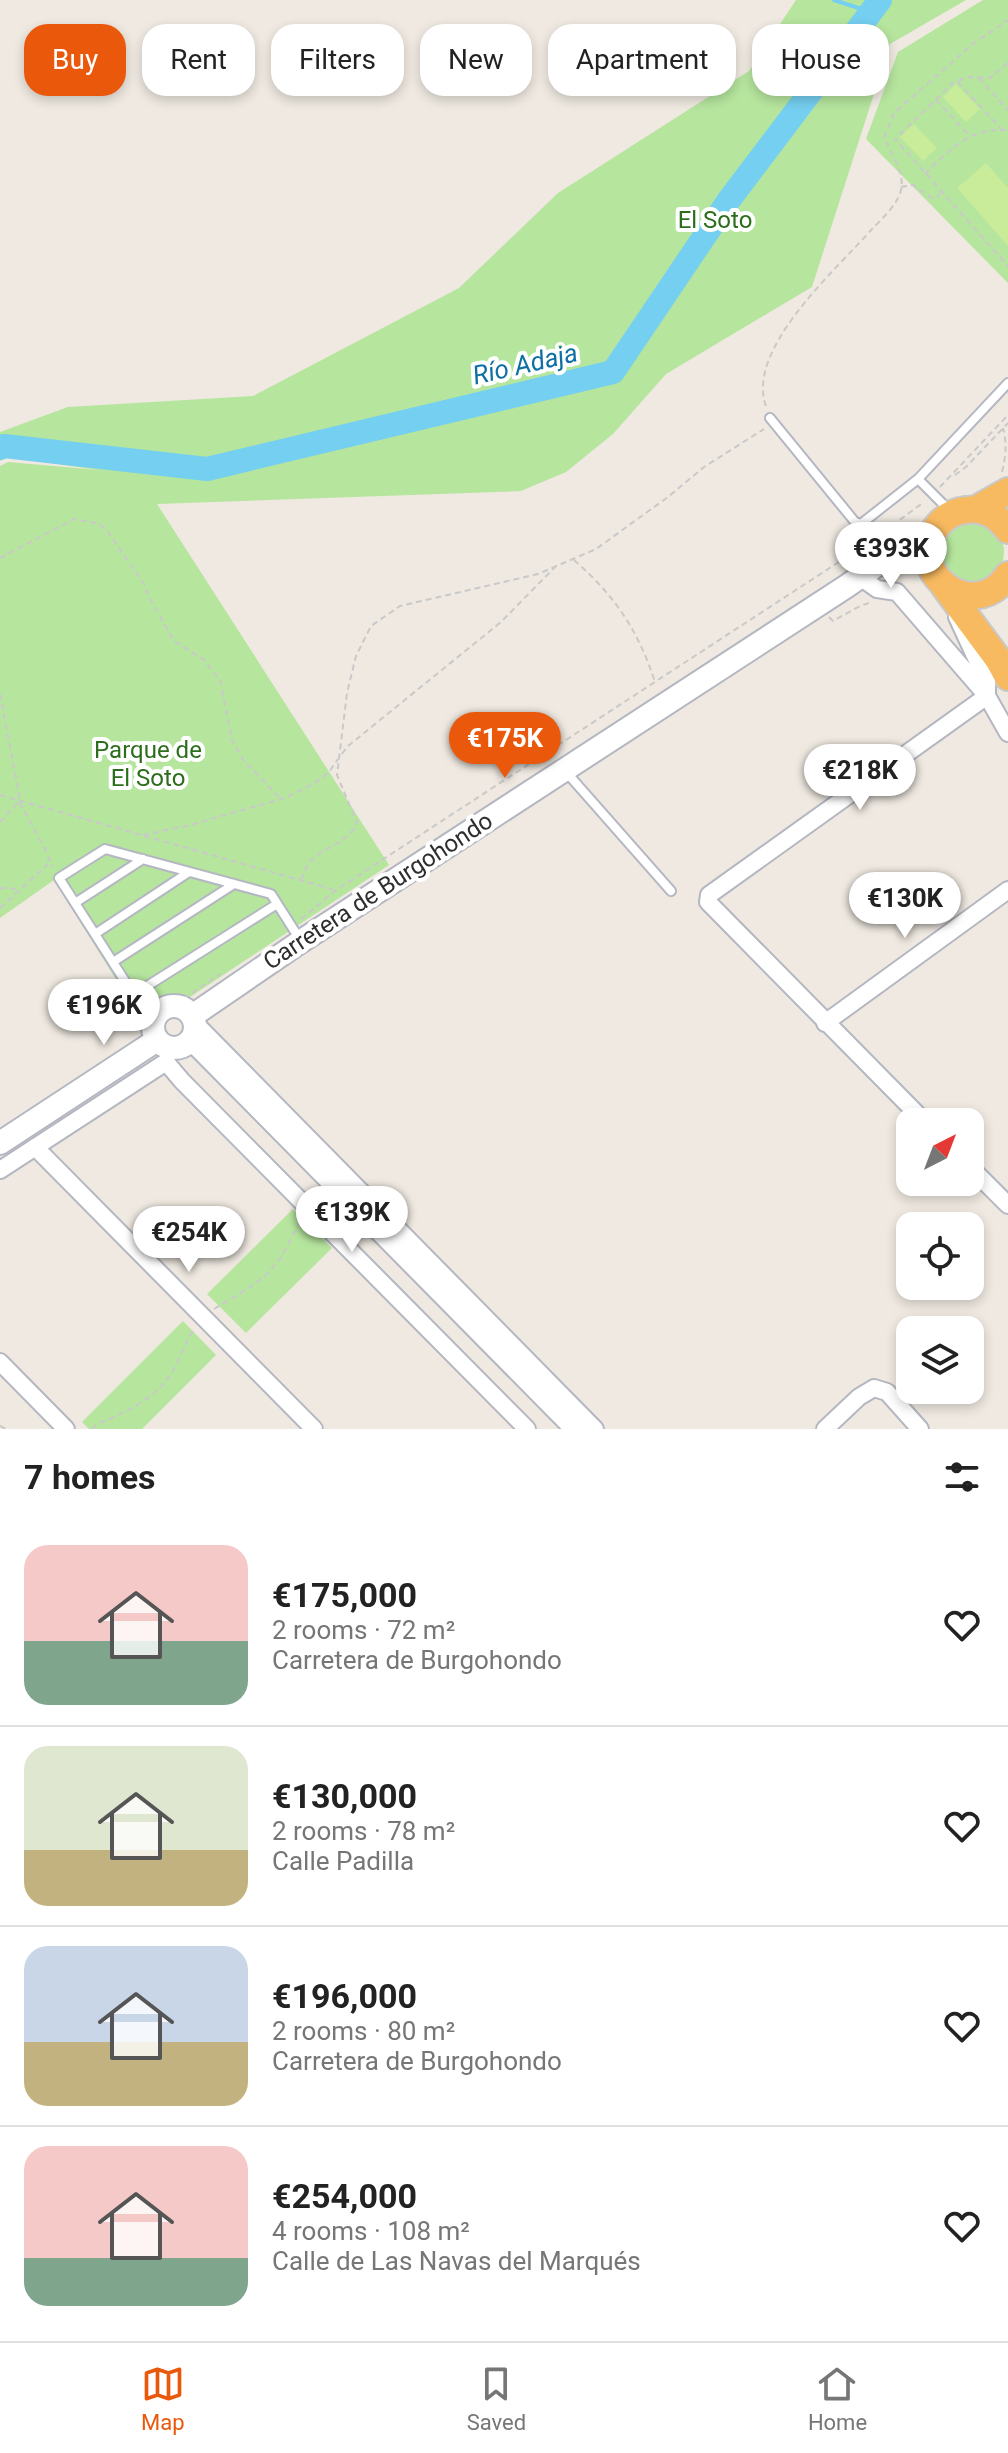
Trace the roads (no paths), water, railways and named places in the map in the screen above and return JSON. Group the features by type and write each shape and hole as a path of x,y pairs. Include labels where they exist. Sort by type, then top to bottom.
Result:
{"highway":[{"name":"Carretera de Burgohondo","path":"954,518 1005,482"},
{"path":"1008,530 991,513 954,518 928,551 935,575 1008,677"},
{"path":"946,589 964,595 978,595 992,591 1008,575"}],"main road":[{"name":"Carretera de Burgohondo","path":"0,1143 172,1034 296,934 563,769 855,582 914,539 954,518"},
{"name":"Carretera de Burgohondo","path":"855,582 902,561 929,562"},
{"path":"172,1034 556,1429"},
{"path":"172,1034 577,1429"}],"street":[{"path":"855,582 897,592 987,696 1008,733"},
{"path":"946,589 987,682 987,696"},
{"path":"911,1108 708,902 709,895 987,696"},
{"path":"825,1023 1008,890"},
{"path":"172,1034 182,1081 523,1427"},
{"path":"172,1034 595,1429"},
{"name":"Carretera de Burgohondo","path":"0,1170 35,1147 172,1034"},
{"path":"35,1147 314,1429"},
{"path":"984,1181 1008,1205"},
{"path":"0,1362 66,1429"},
{"path":"825,1429 859,1397 874,1388 887,1392 920,1429"}],"lane":[{"path":"770,418 855,522 866,522 918,479 1008,383"},
{"path":"918,479 954,518"},
{"path":"563,769 671,891"},
{"path":"172,1034 133,995 59,878 105,849 271,894 296,934"},
{"path":"75,903 143,859"},
{"path":"95,934 189,872"},
{"path":"113,962 234,884"},
{"path":"133,995 277,904"}],"waterway":[{"path":"834,0 871,12"},
{"name":"Río Adaja","path":"0,448 207,469 613,372 729,200 880,0"}],"park label":[{"name":"El Soto","path":"715,220"},
{"name":"Parque de El Soto","path":"148,764"}]}
